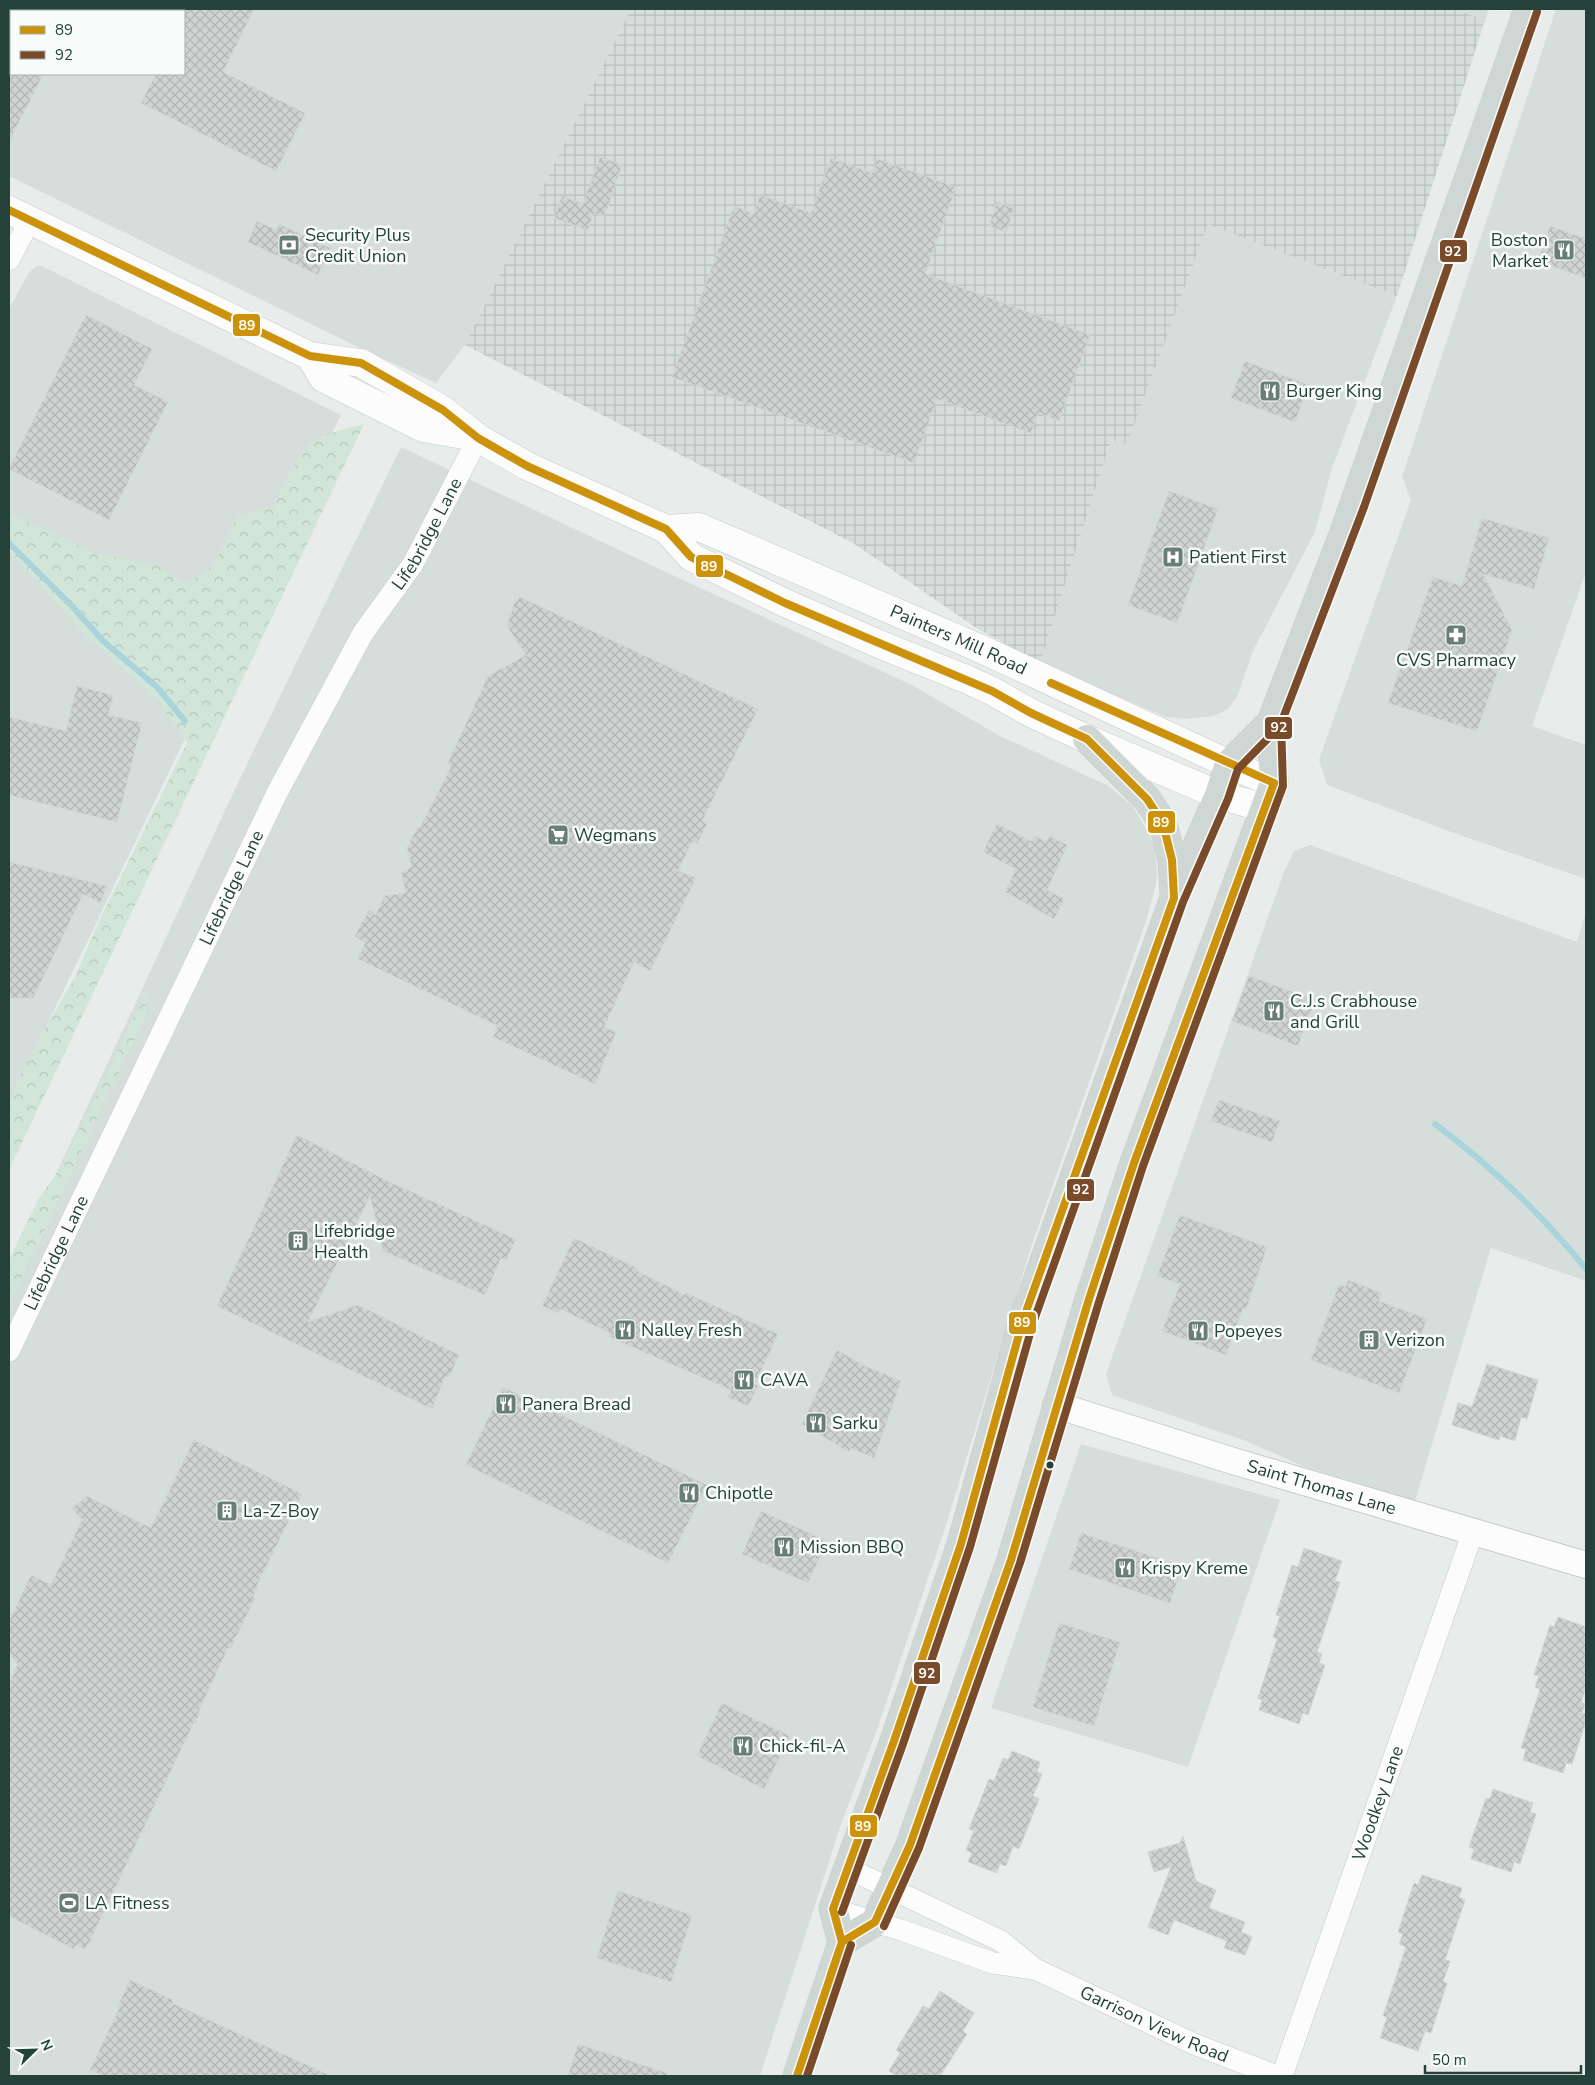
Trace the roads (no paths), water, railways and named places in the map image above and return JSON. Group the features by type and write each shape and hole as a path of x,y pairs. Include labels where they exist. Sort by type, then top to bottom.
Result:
{"main road":[{"path":"842,1942 875,1922 910,1844 1010,1560 1056,1405 1134,1163 1274,783 1271,722 1354,504 1528,9"},
{"name":"Painters Mill Road","path":"19,215 310,356 361,363 443,410 478,438 527,466 666,529 691,557 823,620 966,679 1031,713 1087,739 1219,795 1265,808"},
{"name":"Painters Mill Road","path":"666,529 699,528 979,648 1274,783"},
{"path":"797,2076 842,1942 833,1909 894,1741 961,1544 1023,1320 1174,898 1219,795 1229,764 1271,722"},
{"path":"1087,739 1147,800 1159,817 1164,828 1172,860 1174,898"}],"street":[{"path":"9,260 19,215"},
{"name":"Lifebridge Lane","path":"9,1351 277,793 363,633 383,604 400,584 418,556 478,438"},
{"name":"Saint Thomas Lane","path":"1056,1405 1203,1452 1586,1564"},
{"name":"Woodkey Lane","path":"1282,2076 1473,1532"},
{"name":"Garrison View Road","path":"847,1868 1000,1941 1034,1969 1194,2044 1277,2076"},
{"name":"Garrison View Road","path":"833,1909 993,1963 1034,1969"}],"waterway":[{"path":"9,543 72,606 103,641 157,687 185,721"},
{"path":"1435,1124 1476,1156 1515,1192 1586,1269"}],"place":[{"name":"Security Plus Credit Union","path":"289,245"},
{"name":"Boston Market","path":"1564,250"},
{"name":"Burger King","path":"1270,391"},
{"name":"Patient First","path":"1173,557"},
{"name":"CVS Pharmacy","path":"1456,635"},
{"name":"Wegmans","path":"558,835"},
{"name":"C.J.s Crabhouse and Grill","path":"1274,1011"},
{"name":"Lifebridge Health","path":"298,1241"},
{"name":"Nalley Fresh","path":"625,1330"},
{"name":"Popeyes","path":"1198,1331"},
{"name":"Verizon","path":"1369,1340"},
{"name":"CAVA","path":"744,1380"},
{"name":"Panera Bread","path":"506,1404"},
{"name":"Sarku","path":"816,1423"},
{"name":"Chipotle","path":"689,1493"},
{"name":"La-Z-Boy","path":"227,1511"},
{"name":"Mission BBQ","path":"784,1547"},
{"name":"Krispy Kreme","path":"1125,1568"},
{"name":"Chick-fil-A","path":"743,1746"},
{"name":"LA Fitness","path":"69,1903"}]}
